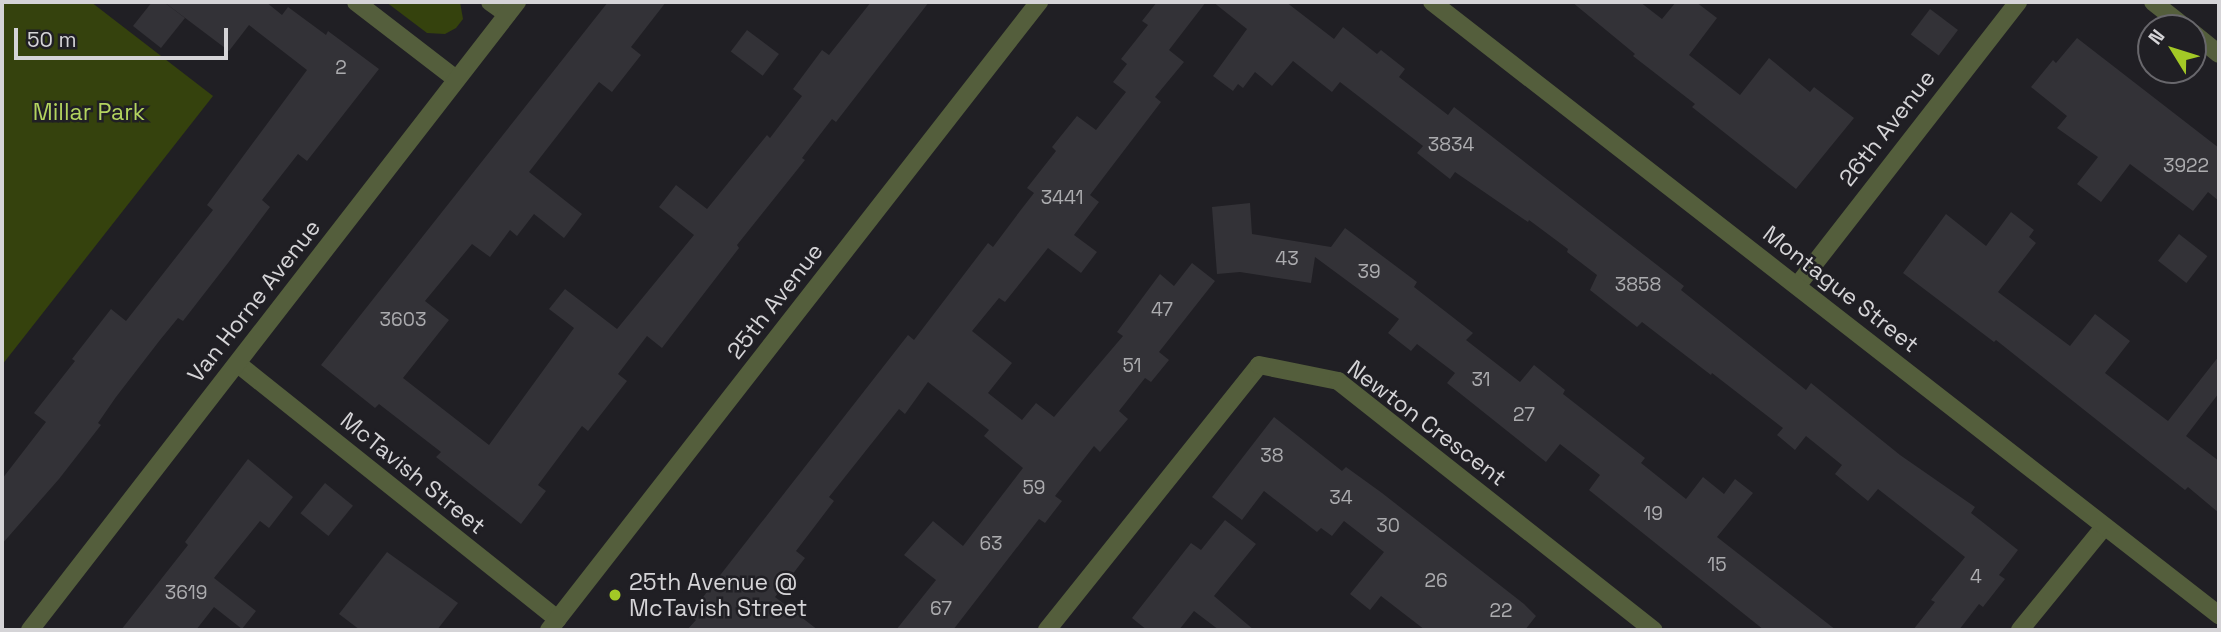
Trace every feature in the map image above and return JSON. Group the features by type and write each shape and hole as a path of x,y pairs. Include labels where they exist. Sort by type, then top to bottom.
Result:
{"street":[{"path":"356,2 456,79"},
{"path":"491,2 512,8"},
{"name":"25th Avenue","path":"553,624 1039,2"},
{"name":"Montague Street","path":"1432,2 2219,615"},
{"name":"26th Avenue","path":"1797,286 2018,2"},
{"path":"2153,2 2168,14"},
{"name":"Van Horne Avenue","path":"30,630 512,8"},
{"name":"McTavish Street","path":"238,363 553,624"},
{"name":"Newton Crescent","path":"1047,630 1259,365 1338,381 1653,630"},
{"path":"2020,630 2104,527"}],"green space":[{"name":"Millar Park","path":"2,2 91,2 213,96 2,365"},
{"path":"386,2 460,2 463,19 456,28 445,34 427,33"}],"building":[{"path":"152,2 164,2 185,18 161,48 133,26"},
{"path":"164,2 266,2 282,15 288,7 326,35 328,31 379,69 307,161 298,154 262,200 270,207 228,263 183,321 178,318 160,340 116,397 98,423 101,425 59,479 2,544 2,479 46,422 34,413 111,309 126,321 213,210 207,205 307,70 249,25 229,51"},
{"path":"608,2 666,2 631,47 641,55 612,92 599,82 529,172 582,214 564,238 534,214 517,236 510,230 490,257 472,244 425,301 449,320 403,378 489,445 574,328 549,309 565,289 617,329 694,235 659,207 676,185 707,209 767,135 770,138 802,96 793,89 822,50 829,55 871,2 929,2 836,122 832,119 802,158 805,160 737,245 739,248 662,348 647,336 618,374 627,381 588,431 582,426 538,485 546,491 521,524 436,457 441,452 379,404 375,408 321,365"},
{"path":"1157,2 1206,2 1169,50 1184,62 1155,97 1161,102 1090,195 1099,202 1074,235 1097,252 1081,273 1048,248 1005,302 999,298 972,331 1012,363 988,393 1022,420 1036,403 1054,417 1123,336 1117,332 1160,274 1174,286 1192,263 1215,281 1159,352 1169,360 1151,382 1145,378 1119,411 1128,419 1100,452 1094,446 1055,496 1062,501 1045,523 1039,519 953,630 896,630 936,580 904,555 933,521 963,546 1023,468 984,436 989,430 928,382 905,414 899,409 829,497 834,501 796,551 805,558 775,597 818,630 687,630 696,620 689,615 908,335 914,340 988,243 993,247 1034,193 1027,188 1056,151 1052,147 1077,116 1096,130 1126,92 1113,82 1127,64 1121,59 1148,25 1142,21"},
{"path":"1213,2 1286,2 1334,39 1343,27 1377,54 1381,50 1405,69 1399,77 1448,115 1454,107 1684,286 1681,290 1806,390 1811,383 1900,455 1975,507 1971,513 2018,550 1999,575 2005,579 1983,607 1979,604 1959,630 1913,630 1935,602 1931,600 1965,557 1878,489 1868,501 1835,474 1842,465 1806,436 1795,450 1777,435 1783,428 1642,322 1637,327 1590,290 1597,275 1567,252 1568,249 1455,172 1450,179 1417,153 1423,146 1340,82 1332,92 1293,61 1272,86 1255,72 1243,88 1238,84 1233,91 1213,76 1247,29"},
{"path":"1572,2 1640,2 1662,19 1676,2 1696,2 1717,18 1689,55 1740,95 1769,58 1810,92 1814,87 1854,118 1796,189 1692,107 1695,104 1633,56 1635,54"},
{"path":"1930,9 1958,30 1939,56 1911,35"},
{"path":"747,30 779,54 763,76 731,52"},
{"path":"2077,38 2219,148 2219,201 2208,192 2193,211 2130,164 2101,202 2077,184 2098,157 2057,128 2067,116 2031,87 2053,60 2056,63"},
{"path":"1250,203 1252,234 1331,247 1345,228 1417,282 1414,287 1473,333 1466,340 1520,382 1534,365 1565,390 1563,394 1645,458 1641,463 1686,499 1703,477 1724,494 1735,479 1753,493 1717,537 1836,630 1764,630 1589,490 1600,475 1560,444 1546,462 1447,383 1455,373 1417,344 1411,351 1388,333 1399,319 1315,257 1311,283 1240,272 1217,274 1212,207"},
{"path":"2011,212 2034,230 2029,237 2036,243 1998,292 2070,346 2095,314 2130,341 2105,373 2168,421 2219,356 2219,393 2186,436 2219,461 2219,513 2188,487 2185,490 1996,340 1994,342 1903,273 1946,214 1986,246"},
{"path":"2179,234 2207,256 2186,283 2158,261"},
{"path":"1274,417 1342,471 1346,467 1382,493 1524,604 1536,616 1525,630 1425,630 1381,596 1370,610 1350,594 1384,552 1344,521 1332,536 1321,528 1317,532 1264,491 1242,520 1212,497"},
{"path":"248,459 293,497 269,528 260,521 214,578 256,611 242,629 214,607 196,630 121,630 188,545 185,542"},
{"path":"325,483 353,506 328,536 300,513"},
{"path":"1225,520 1256,544 1214,596 1254,630 1219,630 1194,611 1179,630 1147,630 1132,618 1191,543 1201,550"},
{"path":"387,552 458,603 437,630 360,630 339,614"}],"place":[{"name":"25th Avenue @ McTavish Street","path":"615,595"}]}
